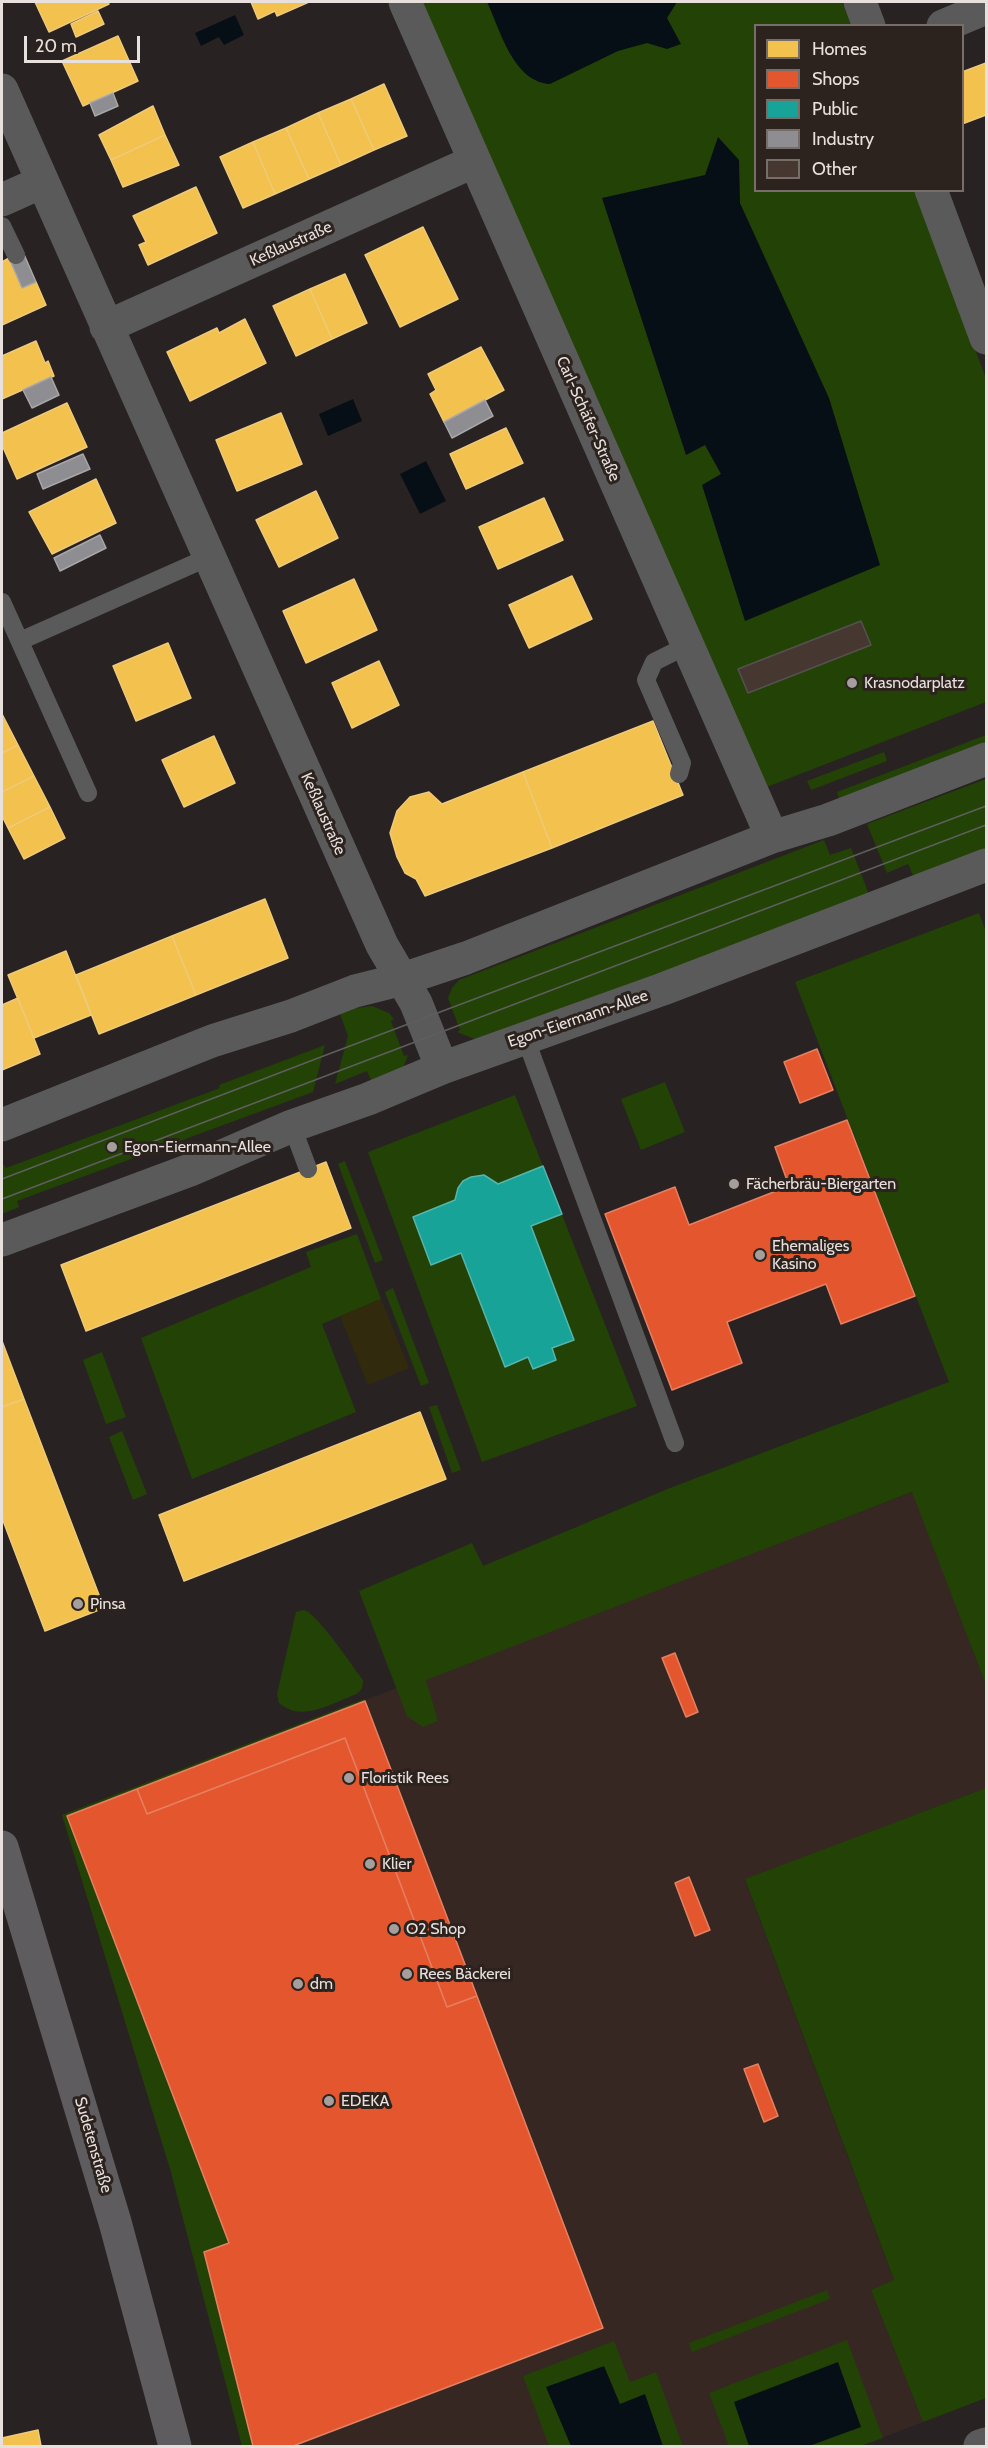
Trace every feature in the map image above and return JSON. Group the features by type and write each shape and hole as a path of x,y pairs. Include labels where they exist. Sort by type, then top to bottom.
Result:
{"main road":[{"name":"Sudetenstraße","path":"2,1847 115,2222 175,2446"}],"street":[{"name":"Carl-Schäfer-Straße","path":"405,2 772,837"},
{"path":"860,2 868,24"},
{"path":"948,24 987,8"},
{"name":"Keßlaustraße","path":"2,90 382,945 416,1003 442,1068"},
{"name":"Keßlaustraße","path":"106,327 475,161"},
{"path":"2,200 42,182"},
{"path":"932,192 987,338"},
{"path":"2,1125 212,1041 291,1016 355,991 403,979 466,958 772,837 828,820 987,759"},
{"name":"Egon-Eiermann-Allee","path":"2,1240 190,1170 292,1126 368,1099 442,1068 663,989 987,865"},
{"path":"980,2446 987,2444"}],"lane":[{"path":"2,226 16,255"},
{"path":"20,641 209,557"},
{"path":"2,602 88,793"},
{"path":"680,774 682,763 646,680 654,662 687,645"},
{"path":"525,1037 675,1443"},
{"path":"292,1126 308,1169"}],"shaded area":[{"path":"487,2 677,2 667,18 681,44 667,49 647,43 618,51 550,84 537,81 517,64"},
{"path":"235,15 244,35 224,45 219,37 201,46 195,33"},
{"path":"718,137 739,160 740,203 829,398 880,565 745,621 702,485 721,474 705,445 686,455 602,198 705,175"},
{"path":"353,399 362,421 328,436 319,414"},
{"path":"426,461 446,501 420,514 400,474"},
{"path":"913,1492 986,1685 986,1788 745,1880 894,2281 871,2290 923,2422 860,2446 242,2446 171,2172 62,1815"},
{"path":"838,2362 861,2427 809,2446 749,2446 734,2402"},
{"path":"604,2366 620,2404 645,2394 663,2446 571,2446 546,2387"}],"green space":[{"path":"420,2 842,2 851,24 754,24 754,192 915,192 986,378 986,702 764,788"},
{"path":"986,735 986,745 840,801 837,792"},
{"path":"884,752 887,761 811,790 807,781"},
{"path":"986,779 986,853 915,880 908,864 887,873 867,824"},
{"path":"824,840 830,855 851,848 870,897 480,1041 457,1032 460,1030 448,998 452,988 459,980"},
{"path":"979,913 986,932 986,1685 912,1492 426,1680 438,1721 423,1727 407,1716 359,1591 472,1543 483,1566 670,1488 949,1382 795,982"},
{"path":"372,1006 389,1013 394,1019 391,1021 404,1056 408,1055 401,1074 374,1088 367,1071 335,1084 348,1036 340,1014"},
{"path":"325,1045 313,1092 17,1201 19,1207 2,1214 2,1162 6,1168 220,1088 219,1085"},
{"path":"665,1082 685,1132 641,1150 621,1099"},
{"path":"515,1095 637,1406 482,1462 368,1152"},
{"path":"345,1161 383,1260 375,1263 338,1164"},
{"path":"357,1234 381,1299 322,1324 356,1412 192,1479 141,1338 311,1267 306,1252"},
{"path":"393,1288 429,1383 421,1386 385,1292"},
{"path":"102,1352 126,1417 106,1424 83,1360"},
{"path":"437,1405 461,1470 452,1473 429,1407"},
{"path":"122,1431 147,1494 133,1500 109,1437"},
{"path":"304,1610 310,1613 326,1630 363,1680 360,1691 354,1695 307,1712 288,1709 279,1703 277,1694 296,1612"},
{"path":"364,1699 365,1701 67,1816 229,2243 204,2252 253,2446 242,2446 171,2172 62,1815"},
{"path":"986,1788 986,2398 923,2422 871,2290 894,2280 745,1879"},
{"path":"827,2290 830,2299 692,2352 689,2343"},
{"path":"847,2340 883,2438 860,2446 729,2446 709,2393"},
{"path":"614,2341 630,2382 656,2372 683,2446 549,2446 523,2376"}],"sand":[{"path":"381,1299 409,1368 368,1385 340,1316"}],"building: Homes":[{"path":"35,2 108,2 109,4 49,32"},
{"path":"251,2 309,2 277,16 275,11 258,19"},
{"path":"98,11 104,24 76,37 71,24"},
{"path":"118,36 138,81 83,106 62,61"},
{"path":"986,63 986,115 964,123 964,71"},
{"path":"384,84 407,136 374,150 351,99"},
{"path":"351,99 374,150 341,165 318,113"},
{"path":"153,106 165,135 111,160 99,135"},
{"path":"318,113 341,165 309,179 286,128"},
{"path":"286,128 309,179 275,194 253,142"},
{"path":"165,135 179,165 123,187 111,160"},
{"path":"253,142 275,194 243,208 220,157"},
{"path":"196,187 217,233 148,265 139,245 146,242 133,216"},
{"path":"423,227 458,299 400,327 365,255"},
{"path":"9,258 22,288 36,282 46,305 2,325 2,262"},
{"path":"345,274 367,323 332,339 310,289"},
{"path":"310,289 332,339 296,356 273,306"},
{"path":"245,319 266,363 190,401 167,352 217,328 219,333"},
{"path":"36,341 45,363 48,361 54,376 2,399 2,356"},
{"path":"481,347 504,390 444,422 430,394 436,390 428,374"},
{"path":"67,403 87,447 17,479 2,445 2,433"},
{"path":"281,413 302,464 237,491 216,440"},
{"path":"506,428 523,463 466,489 450,454"},
{"path":"96,479 116,523 52,554 29,512"},
{"path":"316,491 338,538 279,567 256,520"},
{"path":"544,498 563,540 498,569 479,527"},
{"path":"572,576 592,619 529,648 509,605"},
{"path":"354,579 377,630 306,663 283,611"},
{"path":"168,643 191,698 136,721 113,666"},
{"path":"379,661 399,705 352,728 332,683"},
{"path":"2,714 18,745 2,753"},
{"path":"653,721 683,795 552,848 523,772"},
{"path":"214,736 235,783 184,807 162,760"},
{"path":"18,745 34,776 2,792 2,753"},
{"path":"523,772 552,848 425,896 416,879 405,873 397,857 390,833 397,811 410,797 429,792 442,804"},
{"path":"34,776 50,807 8,828 2,816 2,792"},
{"path":"50,807 65,838 24,859 8,828"},
{"path":"265,899 288,958 196,995 172,936"},
{"path":"172,936 196,995 99,1034 76,975"},
{"path":"66,951 91,1015 34,1038 8,975"},
{"path":"18,998 40,1054 2,1070 2,1005"},
{"path":"326,1162 351,1228 86,1331 61,1265"},
{"path":"2,1341 24,1399 2,1407"},
{"path":"24,1399 104,1608 45,1631 2,1518 2,1407"},
{"path":"420,1412 446,1479 184,1581 159,1515"},
{"path":"38,2430 41,2446 2,2446 2,2438"}],"building: Shops":[{"path":"817,1049 833,1090 800,1103 784,1062"},
{"name":"Ehemaliges Kasino","path":"847,1120 915,1296 841,1324 826,1284 727,1322 742,1363 672,1390 605,1214 675,1187 689,1225 789,1186 775,1147"},
{"path":"675,1653 698,1712 686,1717 662,1658"},
{"path":"365,1701 477,1996 447,2007 345,1738 147,1814 137,1789"},
{"path":"345,1738 447,2007 477,1996 603,2328 293,2446 253,2446 204,2252 229,2243 67,1816 137,1789 147,1814"},
{"path":"689,1877 710,1930 695,1936 675,1883"},
{"path":"758,2064 778,2116 764,2122 744,2069"}],"building: Public":[{"path":"543,1166 562,1214 531,1226 574,1340 552,1348 556,1360 533,1369 528,1357 505,1367 461,1253 431,1265 413,1217 455,1200 458,1188 463,1181 471,1177 484,1175 498,1184"}],"building: Industry":[{"path":"113,93 118,106 95,116 90,103"},
{"path":"23,252 36,282 22,288 9,258"},
{"path":"51,377 59,395 32,408 23,390"},
{"path":"485,400 493,416 452,438 444,422"},
{"path":"83,454 90,469 43,489 37,474"},
{"path":"100,535 106,548 60,571 54,558"}],"building: Other":[{"path":"861,621 871,645 748,693 738,669"}],"tram line":[{"path":"2,1179 986,806"},
{"path":"2,1199 986,825"}],"place":[{"name":"Krasnodarplatz","path":"852,683"},
{"name":"Egon-Eiermann-Allee","path":"112,1147"},
{"name":"Fächerbräu-Biergarten","path":"734,1184"},
{"name":"Ehemaliges Kasino","path":"760,1255"},
{"name":"Pinsa","path":"78,1604"},
{"name":"Floristik Rees","path":"349,1778"},
{"name":"Klier","path":"370,1864"},
{"name":"O2 Shop","path":"394,1929"},
{"name":"Rees Bäckerei","path":"407,1974"},
{"name":"dm","path":"298,1984"},
{"name":"EDEKA","path":"329,2101"}]}
